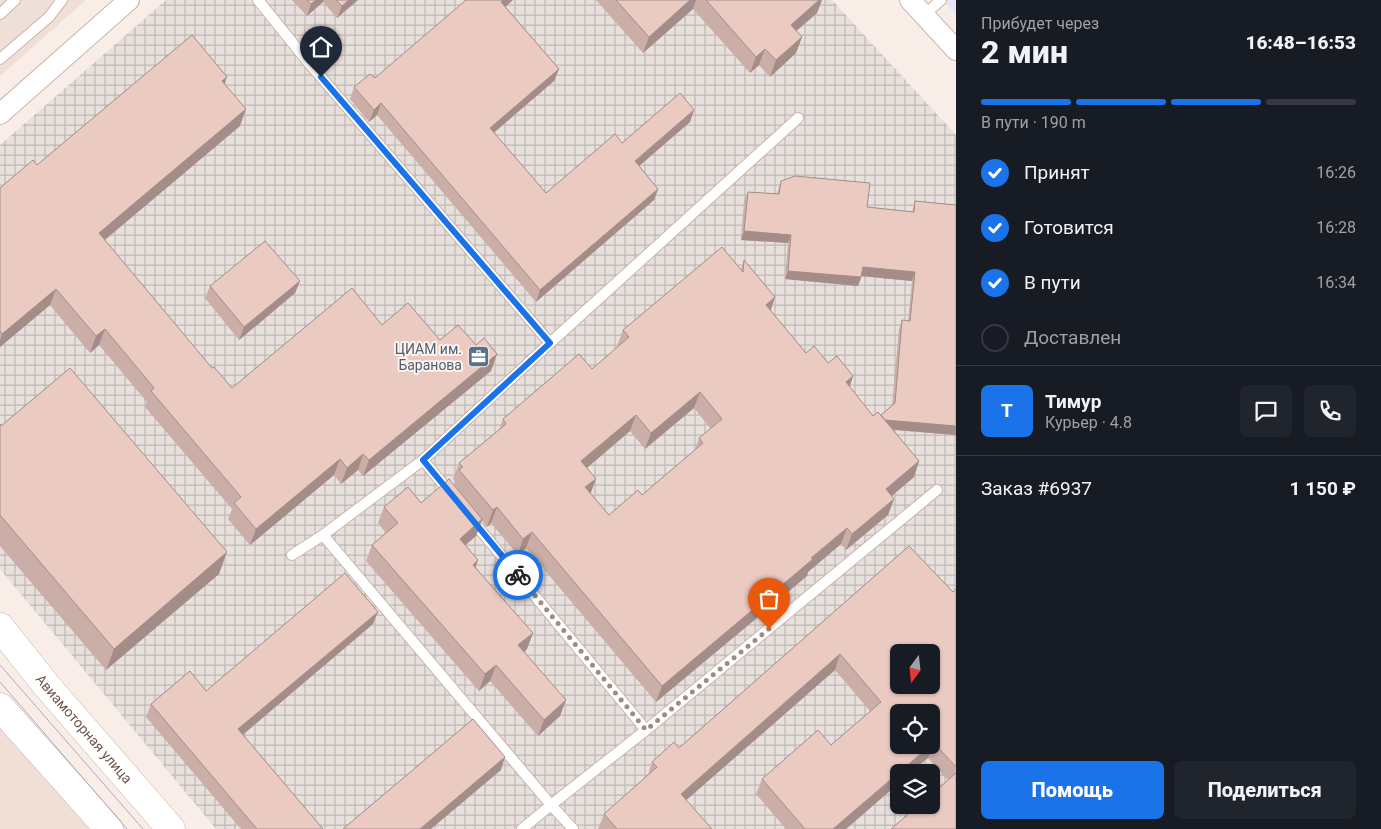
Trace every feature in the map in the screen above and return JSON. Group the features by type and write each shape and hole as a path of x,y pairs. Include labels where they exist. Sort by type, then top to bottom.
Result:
{"main road":[{"name":"Авиамоторная улица","path":"0,627 46,685 171,829"},
{"path":"0,707 108,829"}],"street":[{"path":"0,114 129,0"},
{"path":"910,0 956,50"}],"lane":[{"path":"0,14 15,0"},
{"path":"0,59 49,17 62,0"},
{"path":"258,0 308,62 550,343"},
{"path":"924,15 941,0"},
{"path":"292,555 323,535 423,460 798,118"},
{"path":"423,460 646,730"},
{"path":"522,829 646,730 937,490"},
{"path":"323,535 573,829"}],"shaded area":[{"path":"0,0 86,0 0,76"},
{"name":"ЦИАМ им. Баранова","path":"166,0 832,0 956,135 956,829 216,829 0,569 0,145"},
{"path":"942,0 956,0 956,15"},
{"path":"0,724 89,829 0,829"}],"building":[{"path":"307,0 316,0 311,4"},
{"path":"336,0 349,0 342,6"},
{"path":"466,0 503,0 501,2 559,69 490,128 546,193 615,134 622,143 680,93 694,110 635,161 658,189 540,290 381,103 374,110 354,87 370,74 375,78"},
{"path":"616,0 690,0 649,37"},
{"path":"706,0 819,0 791,25 802,37 776,60 765,49 756,57"},
{"path":"192,35 227,77 222,81 246,109 99,233 212,368 214,367 232,388 352,288 382,325 408,303 440,340 458,325 476,345 484,338 497,354 369,460 363,454 347,468 340,459 256,529 234,503 241,497 151,391 154,388 105,329 96,336 56,289 2,334 0,331 0,188 33,160 37,165"},
{"path":"795,176 870,183 867,207 914,212 915,201 956,205 956,426 885,420 881,415 895,403 902,320 910,321 915,272 863,267 861,277 788,271 791,235 744,231 748,192 779,194 781,181"},
{"path":"265,241 300,281 244,327 210,286"},
{"path":"722,247 743,272 744,260 775,297 766,305 806,353 814,346 828,363 837,356 853,376 846,382 873,416 878,412 919,461 886,489 894,499 852,534 847,528 662,686 532,532 523,539 497,507 493,510 459,470 463,467 459,463 506,424 503,419 579,354 592,369 629,337 623,330","holes":["700,392 722,419 699,438 703,443 642,495 638,490 609,515 585,487 596,479 581,461 636,415 651,433"]},
{"path":"70,368 227,552 114,649 0,515 0,424 1,426"},
{"path":"449,479 482,519 460,539 478,560 473,565 533,633 518,645 566,700 544,720 496,665 485,674 372,545 398,523 384,507 408,487 421,503"},
{"path":"909,546 953,592 956,589 956,767 940,750 940,704 890,704 890,754 920,754 909,764 890,764 890,780 833,829 805,829 762,779 818,730 831,745 881,702 840,654 681,794 712,829 617,829 604,814 657,767 652,762 674,742 679,748"},
{"path":"345,573 378,612 238,729 323,829 257,829 151,704 190,671 206,691"},
{"path":"473,719 505,757 420,829 343,829"},
{"path":"956,773 956,829 891,829 908,814 940,814 940,787"}],"tram line":[{"path":"0,665 143,829"},
{"path":"0,682 127,829"}],"way so far":[{"path":"518,575 646,730 769,629"}],"place":[{"name":"ЦИАМ им. Баранова","path":"478,357"}],"route":[{"path":"321,77 550,343 423,460 518,575"}]}
